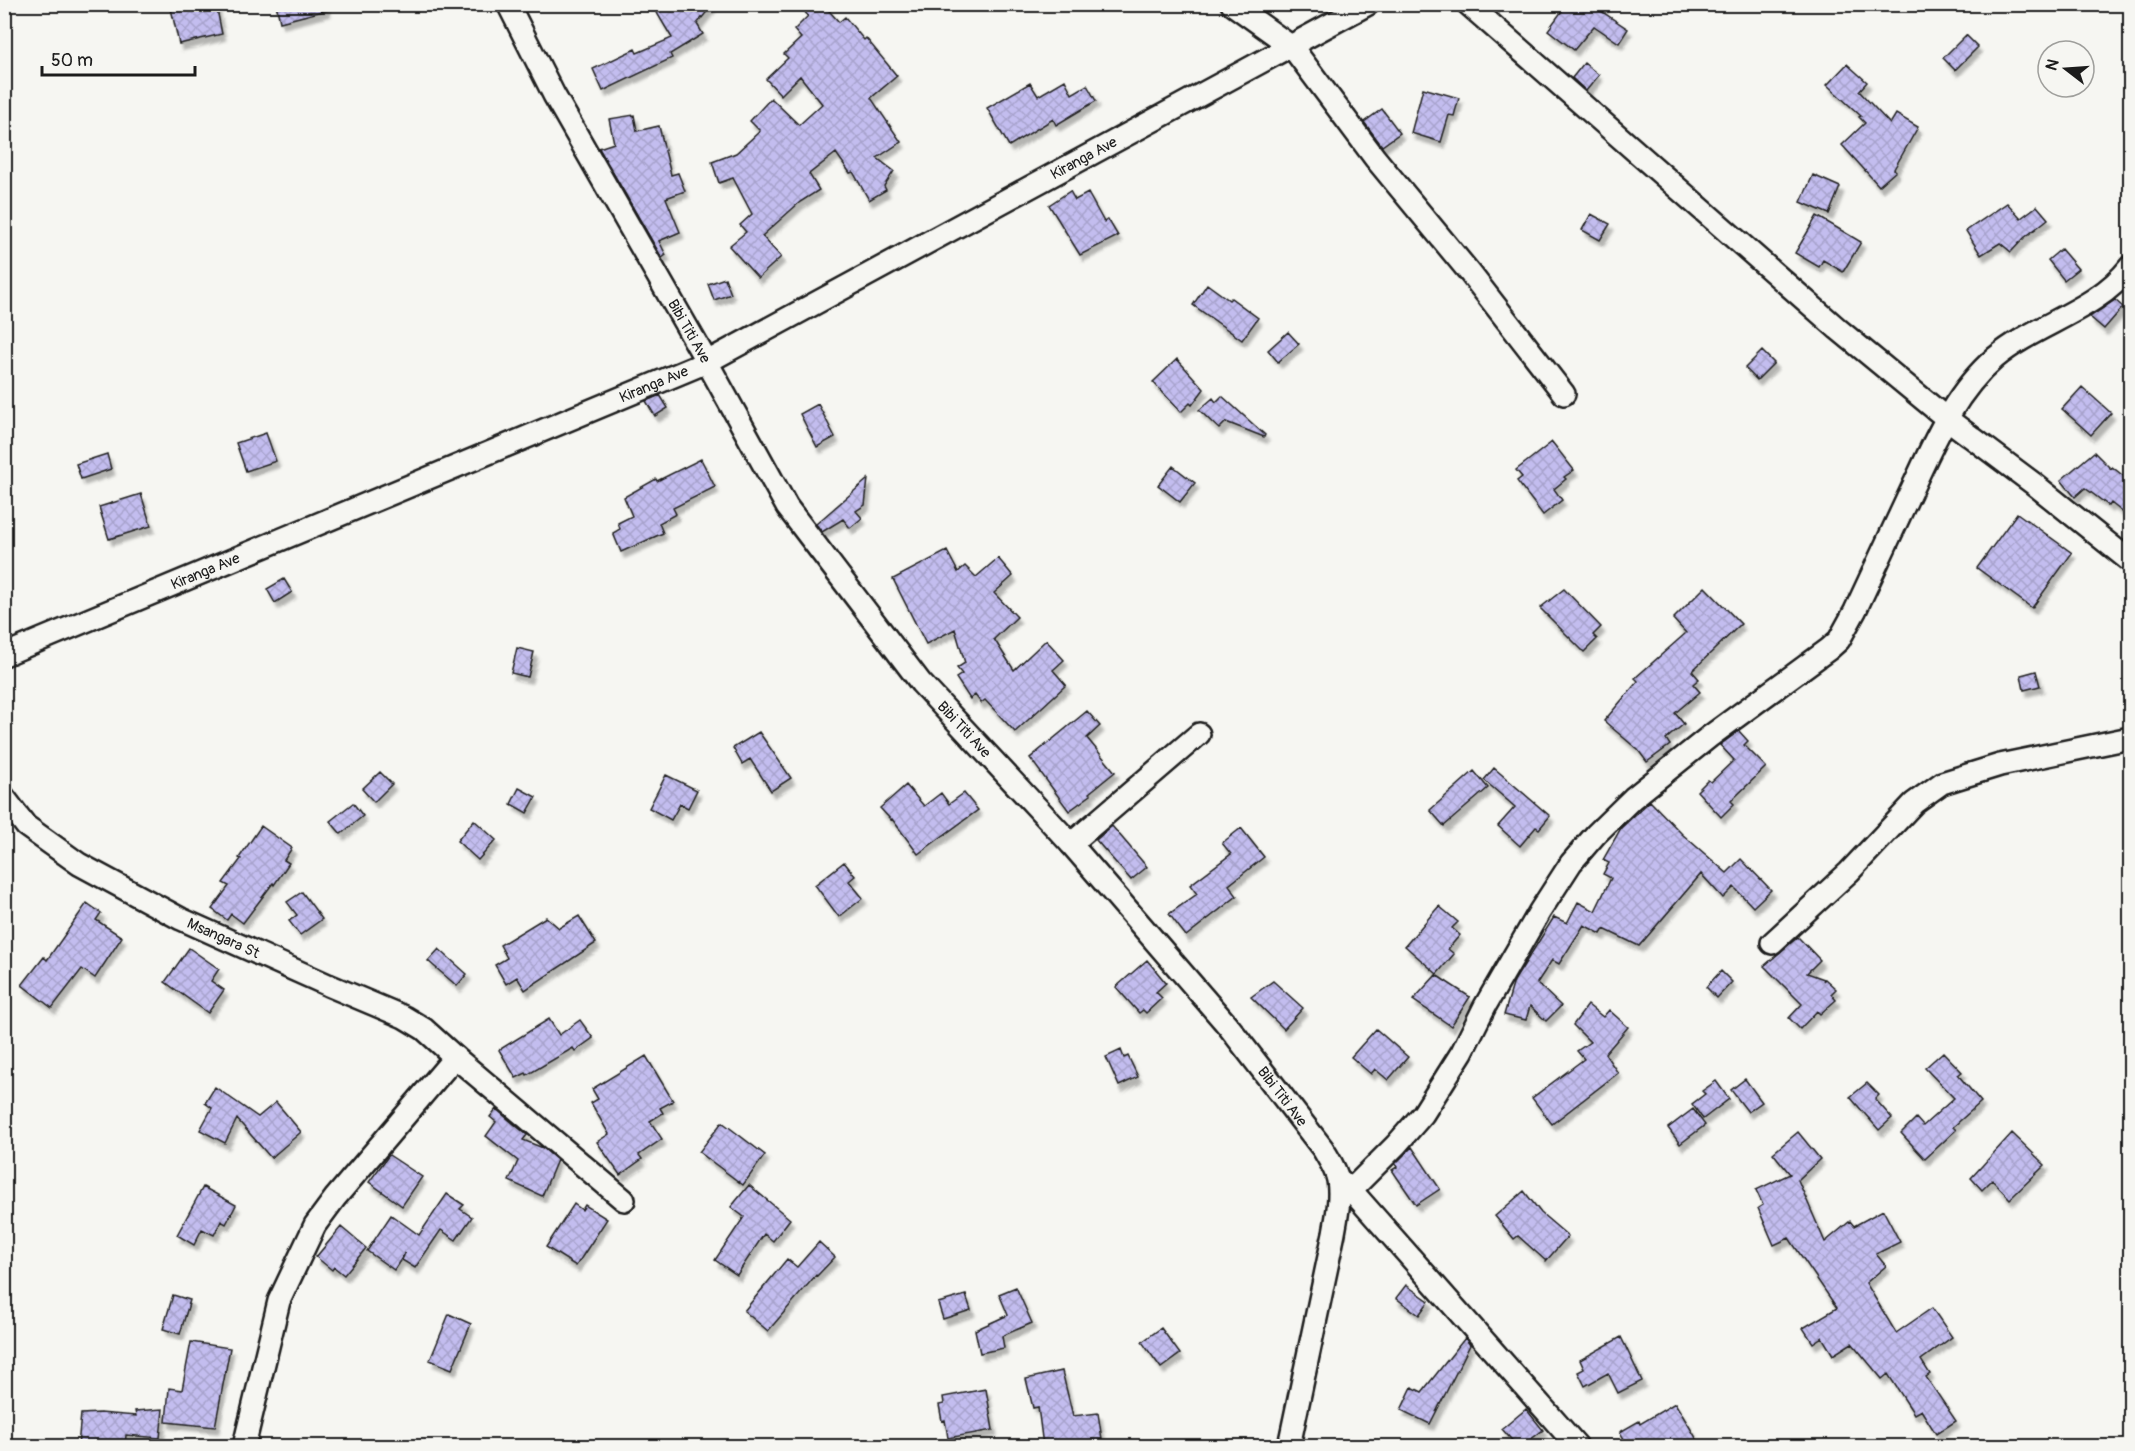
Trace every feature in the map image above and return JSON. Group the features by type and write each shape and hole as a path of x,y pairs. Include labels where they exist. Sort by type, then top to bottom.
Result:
{"street":[{"name":"Bibi Titi Ave","path":"508,4 554,95 787,507 921,683 1071,844 1229,1027 1323,1149 1344,1184 1289,1446"},
{"path":"1232,4 1292,47 1375,158 1470,273 1564,394"},
{"name":"Kiranga Ave","path":"4,655 707,362 1368,4"},
{"path":"1468,4 1838,329 1946,418 2034,484 2130,561"},
{"path":"1577,1446 1344,1184 1396,1145 1423,1114 1462,1052 1485,1006 1540,911 1571,863 1596,834 1633,798 1709,737 1839,640 1855,611 1946,418 1980,373 2010,346 2111,287 2130,267"},
{"path":"1071,844 1199,734"},
{"path":"1772,943 1850,872 1914,802 1942,783 2000,765 2130,738"},
{"name":"Msangara St","path":"4,797 27,826 79,864 181,919 404,1017 424,1029 624,1200"},
{"path":"244,1446 279,1301 315,1225 334,1198 455,1057"}],"building":[{"path":"170,4 216,4 222,34 179,44"},
{"path":"276,4 326,4 327,10 280,22"},
{"path":"670,4 713,4 697,24 703,34 670,54 672,58 603,91 593,69 635,49 637,53 672,38 657,13"},
{"path":"814,4 823,4 839,22 845,17 864,40 866,38 897,76 871,98 901,142 877,158 894,171 884,186 886,190 869,200 853,172 850,173 836,153 809,174 819,190 800,202 762,236 781,257 758,278 729,246 746,232 740,225 752,214 733,178 719,183 712,162 736,153 760,131 750,121 771,98 799,125 822,104 800,76 781,95 766,79 788,58 784,54 801,38 794,30 808,16 805,12"},
{"path":"1567,4 1606,4 1601,11 1628,29 1619,43 1594,26 1574,50 1548,30"},
{"path":"1966,35 1978,47 1955,70 1943,58"},
{"path":"1584,63 1599,75 1586,91 1572,78"},
{"path":"1847,64 1867,82 1859,91 1890,124 1896,114 1918,127 1894,169 1896,171 1879,186 1842,145 1865,123 1859,117 1861,116 1827,85"},
{"path":"1065,80 1072,94 1087,85 1096,101 1056,125 1053,119 1009,146 987,108 1030,83 1038,96"},
{"path":"1423,88 1459,98 1454,116 1449,115 1441,142 1411,133"},
{"path":"1382,109 1400,133 1382,146 1364,122"},
{"path":"634,115 637,131 659,126 671,175 678,173 685,191 666,198 680,232 659,241 666,255 662,258 599,148 614,143 609,119"},
{"path":"1813,175 1840,187 1829,214 1801,202"},
{"path":"1070,191 1075,200 1088,193 1104,222 1108,219 1118,236 1080,255 1049,205"},
{"path":"2007,203 2021,218 2037,206 2048,219 2011,252 2000,243 1981,255 1966,231"},
{"path":"1591,214 1610,224 1600,240 1582,230"},
{"path":"1817,216 1861,242 1843,272 1823,260 1819,267 1795,253"},
{"path":"2061,249 2078,269 2064,280 2048,260"},
{"path":"725,278 731,294 714,300 708,284"},
{"path":"1207,284 1258,318 1242,340 1193,305"},
{"path":"2115,300 2123,307 2104,329 2090,317"},
{"path":"1288,332 1299,344 1278,362 1268,350"},
{"path":"1762,351 1774,363 1757,380 1745,368"},
{"path":"1177,359 1204,389 1192,405 1190,403 1181,412 1153,382"},
{"path":"2082,387 2111,413 2091,435 2062,409"},
{"path":"660,395 668,408 655,416 646,401"},
{"path":"1222,396 1265,435 1264,437 1226,422 1219,429 1199,410 1213,398 1216,402"},
{"path":"818,404 835,437 817,447 800,414"},
{"path":"266,433 276,461 246,471 236,443"},
{"path":"1552,442 1574,470 1564,477 1566,479 1554,489 1562,500 1543,515 1517,481 1522,477 1516,470"},
{"path":"2094,452 2111,469 2112,467 2130,481 2130,518 2111,503 2109,506 2085,488 2075,497 2061,480"},
{"path":"107,454 111,469 81,479 76,464"},
{"path":"701,459 715,487 673,508 676,514 659,523 663,533 621,552 613,533 620,529 618,523 632,516 624,497 656,479 657,481"},
{"path":"1173,466 1195,483 1180,502 1158,485"},
{"path":"868,479 865,505 856,511 862,518 850,528 843,519 822,532 816,524"},
{"path":"141,494 151,526 109,539 99,507"},
{"path":"2017,513 2072,553 2032,608 1977,568"},
{"path":"947,551 958,572 965,566 976,577 998,558 1013,576 994,593 1017,617 994,639 1014,670 1046,640 1064,660 1053,670 1066,685 1015,732 985,700 981,703 975,695 970,699 956,678 962,674 957,668 965,663 955,629 926,644 893,579"},
{"path":"284,579 292,592 275,603 267,589"},
{"path":"1705,587 1741,624 1692,671 1699,679 1693,684 1700,692 1675,713 1684,724 1666,739 1670,745 1647,762 1638,750 1604,721 1638,681 1635,678 1686,633 1673,619"},
{"path":"1564,589 1601,627 1593,635 1597,639 1584,652 1540,608"},
{"path":"517,648 534,652 528,677 511,673"},
{"path":"2036,671 2040,686 2024,690 2021,675"},
{"path":"1087,711 1100,726 1087,738 1115,772 1089,793 1091,795 1069,811 1030,758"},
{"path":"1739,731 1748,741 1744,745 1766,767 1731,801 1734,804 1721,817 1697,791 1708,780 1711,782 1734,760 1720,745"},
{"path":"759,732 791,778 771,791 750,759 742,764 733,748"},
{"path":"1494,768 1550,816 1539,829 1536,827 1520,846 1498,826 1515,807 1484,780"},
{"path":"1474,771 1488,788 1444,826 1430,810"},
{"path":"380,772 392,784 374,802 362,789"},
{"path":"666,775 697,790 688,808 680,804 671,820 649,808"},
{"path":"906,785 924,806 941,793 949,804 964,793 978,810 918,854 892,819 880,808"},
{"path":"519,788 536,797 527,813 511,804"},
{"path":"1650,801 1682,834 1727,873 1741,859 1771,890 1753,907 1734,887 1723,898 1701,874 1639,946 1604,929 1601,934 1584,925 1559,964 1552,960 1537,983 1561,1006 1546,1021 1530,1006 1526,1020 1504,1015 1514,981 1554,917 1567,923 1578,902 1595,911 1611,878 1603,874 1609,863 1603,860 1621,828"},
{"path":"353,803 363,816 341,834 330,821"},
{"path":"474,820 496,840 478,860 457,841"},
{"path":"261,826 292,848 284,860 289,863 243,923 231,914 227,920 212,909 229,886 223,883"},
{"path":"1112,826 1147,867 1131,880 1096,840"},
{"path":"1241,828 1264,857 1229,885 1237,896 1186,936 1169,914 1197,894 1190,885 1231,854 1222,843"},
{"path":"844,862 855,876 849,881 863,898 839,917 815,885"},
{"path":"302,892 322,919 300,935 289,921 297,915 287,902"},
{"path":"87,903 101,913 96,920 122,937 95,978 82,969 52,1008 22,985 44,957 47,960"},
{"path":"1439,906 1458,922 1452,928 1460,935 1448,949 1454,954 1437,974 1405,946"},
{"path":"579,916 596,943 525,990 517,977 506,984 495,965 507,958 500,945 546,917 559,928"},
{"path":"1798,937 1820,960 1807,973 1824,979 1823,981 1825,979 1836,989 1831,994 1836,1000 1820,1014 1817,1011 1800,1029 1789,1018 1802,1004 1764,966"},
{"path":"189,948 219,969 211,981 224,990 208,1013 165,982"},
{"path":"439,949 467,974 457,986 428,961"},
{"path":"1147,960 1166,983 1156,992 1162,998 1146,1013 1143,1010 1139,1013 1116,987"},
{"path":"1721,971 1732,982 1717,998 1706,987"},
{"path":"1436,975 1470,997 1451,1026 1413,1000"},
{"path":"1273,981 1303,1008 1284,1029 1251,997"},
{"path":"1588,1005 1603,1017 1609,1010 1628,1027 1605,1054 1618,1073 1552,1124 1532,1098 1584,1059 1577,1051 1590,1042 1573,1025"},
{"path":"549,1019 559,1035 580,1020 593,1038 575,1051 573,1048 527,1075 526,1073 516,1078 499,1050"},
{"path":"1376,1029 1408,1057 1388,1080 1375,1069 1371,1074 1351,1057"},
{"path":"1121,1050 1124,1058 1128,1056 1138,1077 1119,1086 1106,1057"},
{"path":"1943,1052 1962,1072 1958,1075 1981,1102 1953,1127 1956,1130 1925,1159 1901,1133 1916,1118 1923,1126 1954,1098 1925,1068"},
{"path":"646,1056 673,1101 660,1108 663,1113 650,1121 662,1139 639,1155 642,1159 620,1175 597,1142 609,1134 591,1103 598,1099 592,1089"},
{"path":"1745,1079 1762,1102 1748,1112 1731,1090"},
{"path":"1716,1081 1729,1099 1703,1119 1692,1104 1705,1094 1702,1091"},
{"path":"1867,1083 1879,1095 1875,1099 1892,1118 1879,1130 1850,1097"},
{"path":"215,1087 258,1117 276,1102 301,1132 271,1158 237,1119 225,1143 200,1130 212,1108 205,1103"},
{"path":"496,1109 527,1135 523,1140 543,1148 557,1160 542,1196 509,1181 518,1161 486,1136 496,1122 490,1117"},
{"path":"1693,1109 1705,1125 1680,1144 1668,1128"},
{"path":"722,1122 765,1155 743,1185 699,1152"},
{"path":"1798,1132 1820,1159 1798,1180 1825,1242 1850,1221 1854,1226 1883,1210 1900,1242 1876,1254 1886,1266 1866,1283 1896,1333 1932,1308 1952,1337 1921,1360 1930,1374 1926,1377 1956,1421 1936,1434 1921,1410 1914,1414 1888,1374 1882,1379 1852,1343 1833,1355 1822,1337 1813,1343 1803,1328 1837,1308 1789,1238 1774,1245 1758,1208 1763,1205 1756,1190 1790,1174 1773,1153"},
{"path":"2012,1133 2045,1165 2010,1199 1992,1180 1982,1190 1971,1178"},
{"path":"1412,1147 1440,1189 1416,1205 1392,1170 1397,1167 1395,1164"},
{"path":"389,1155 422,1177 402,1206 369,1182"},
{"path":"749,1185 790,1219 773,1241 764,1234 737,1275 715,1260 744,1217 731,1207"},
{"path":"203,1187 236,1205 226,1224 221,1221 214,1235 202,1229 194,1245 177,1235"},
{"path":"1524,1191 1541,1213 1568,1236 1546,1261 1518,1236 1514,1239 1495,1216"},
{"path":"447,1194 464,1205 460,1209 472,1217 456,1240 441,1230 415,1268 402,1260 405,1253 394,1270 367,1251 391,1215 419,1235"},
{"path":"574,1204 582,1210 585,1205 607,1219 576,1266 546,1247"},
{"path":"341,1227 366,1248 344,1275 334,1267 332,1270 316,1257"},
{"path":"819,1242 835,1257 816,1275 768,1331 744,1311 787,1259 797,1267"},
{"path":"1406,1285 1429,1301 1419,1315 1396,1298"},
{"path":"1016,1287 1032,1323 1002,1336 1004,1348 980,1353 975,1330 1008,1315 999,1294"},
{"path":"173,1295 190,1300 180,1334 163,1329"},
{"path":"966,1295 971,1310 943,1319 938,1303"},
{"path":"449,1314 471,1324 452,1369 430,1360"},
{"path":"1161,1328 1180,1354 1161,1368 1142,1342"},
{"path":"1621,1337 1642,1381 1618,1393 1608,1373 1585,1386 1578,1372 1584,1369 1580,1360"},
{"path":"1465,1338 1470,1345 1430,1424 1401,1410 1412,1387 1422,1392"},
{"path":"191,1342 230,1348 215,1427 166,1422 169,1388 182,1390"},
{"path":"1062,1371 1073,1416 1098,1413 1103,1446 1043,1446 1038,1407 1033,1408 1026,1379"},
{"path":"986,1389 993,1430 948,1438 945,1420 942,1421 939,1405 944,1404 943,1397"},
{"path":"1675,1403 1701,1446 1628,1446 1620,1432 1639,1421 1640,1424"},
{"path":"163,1409 160,1438 126,1435 125,1446 78,1446 81,1414 136,1416 135,1411"},
{"path":"1526,1409 1543,1430 1522,1446 1517,1446 1502,1429"}]}
